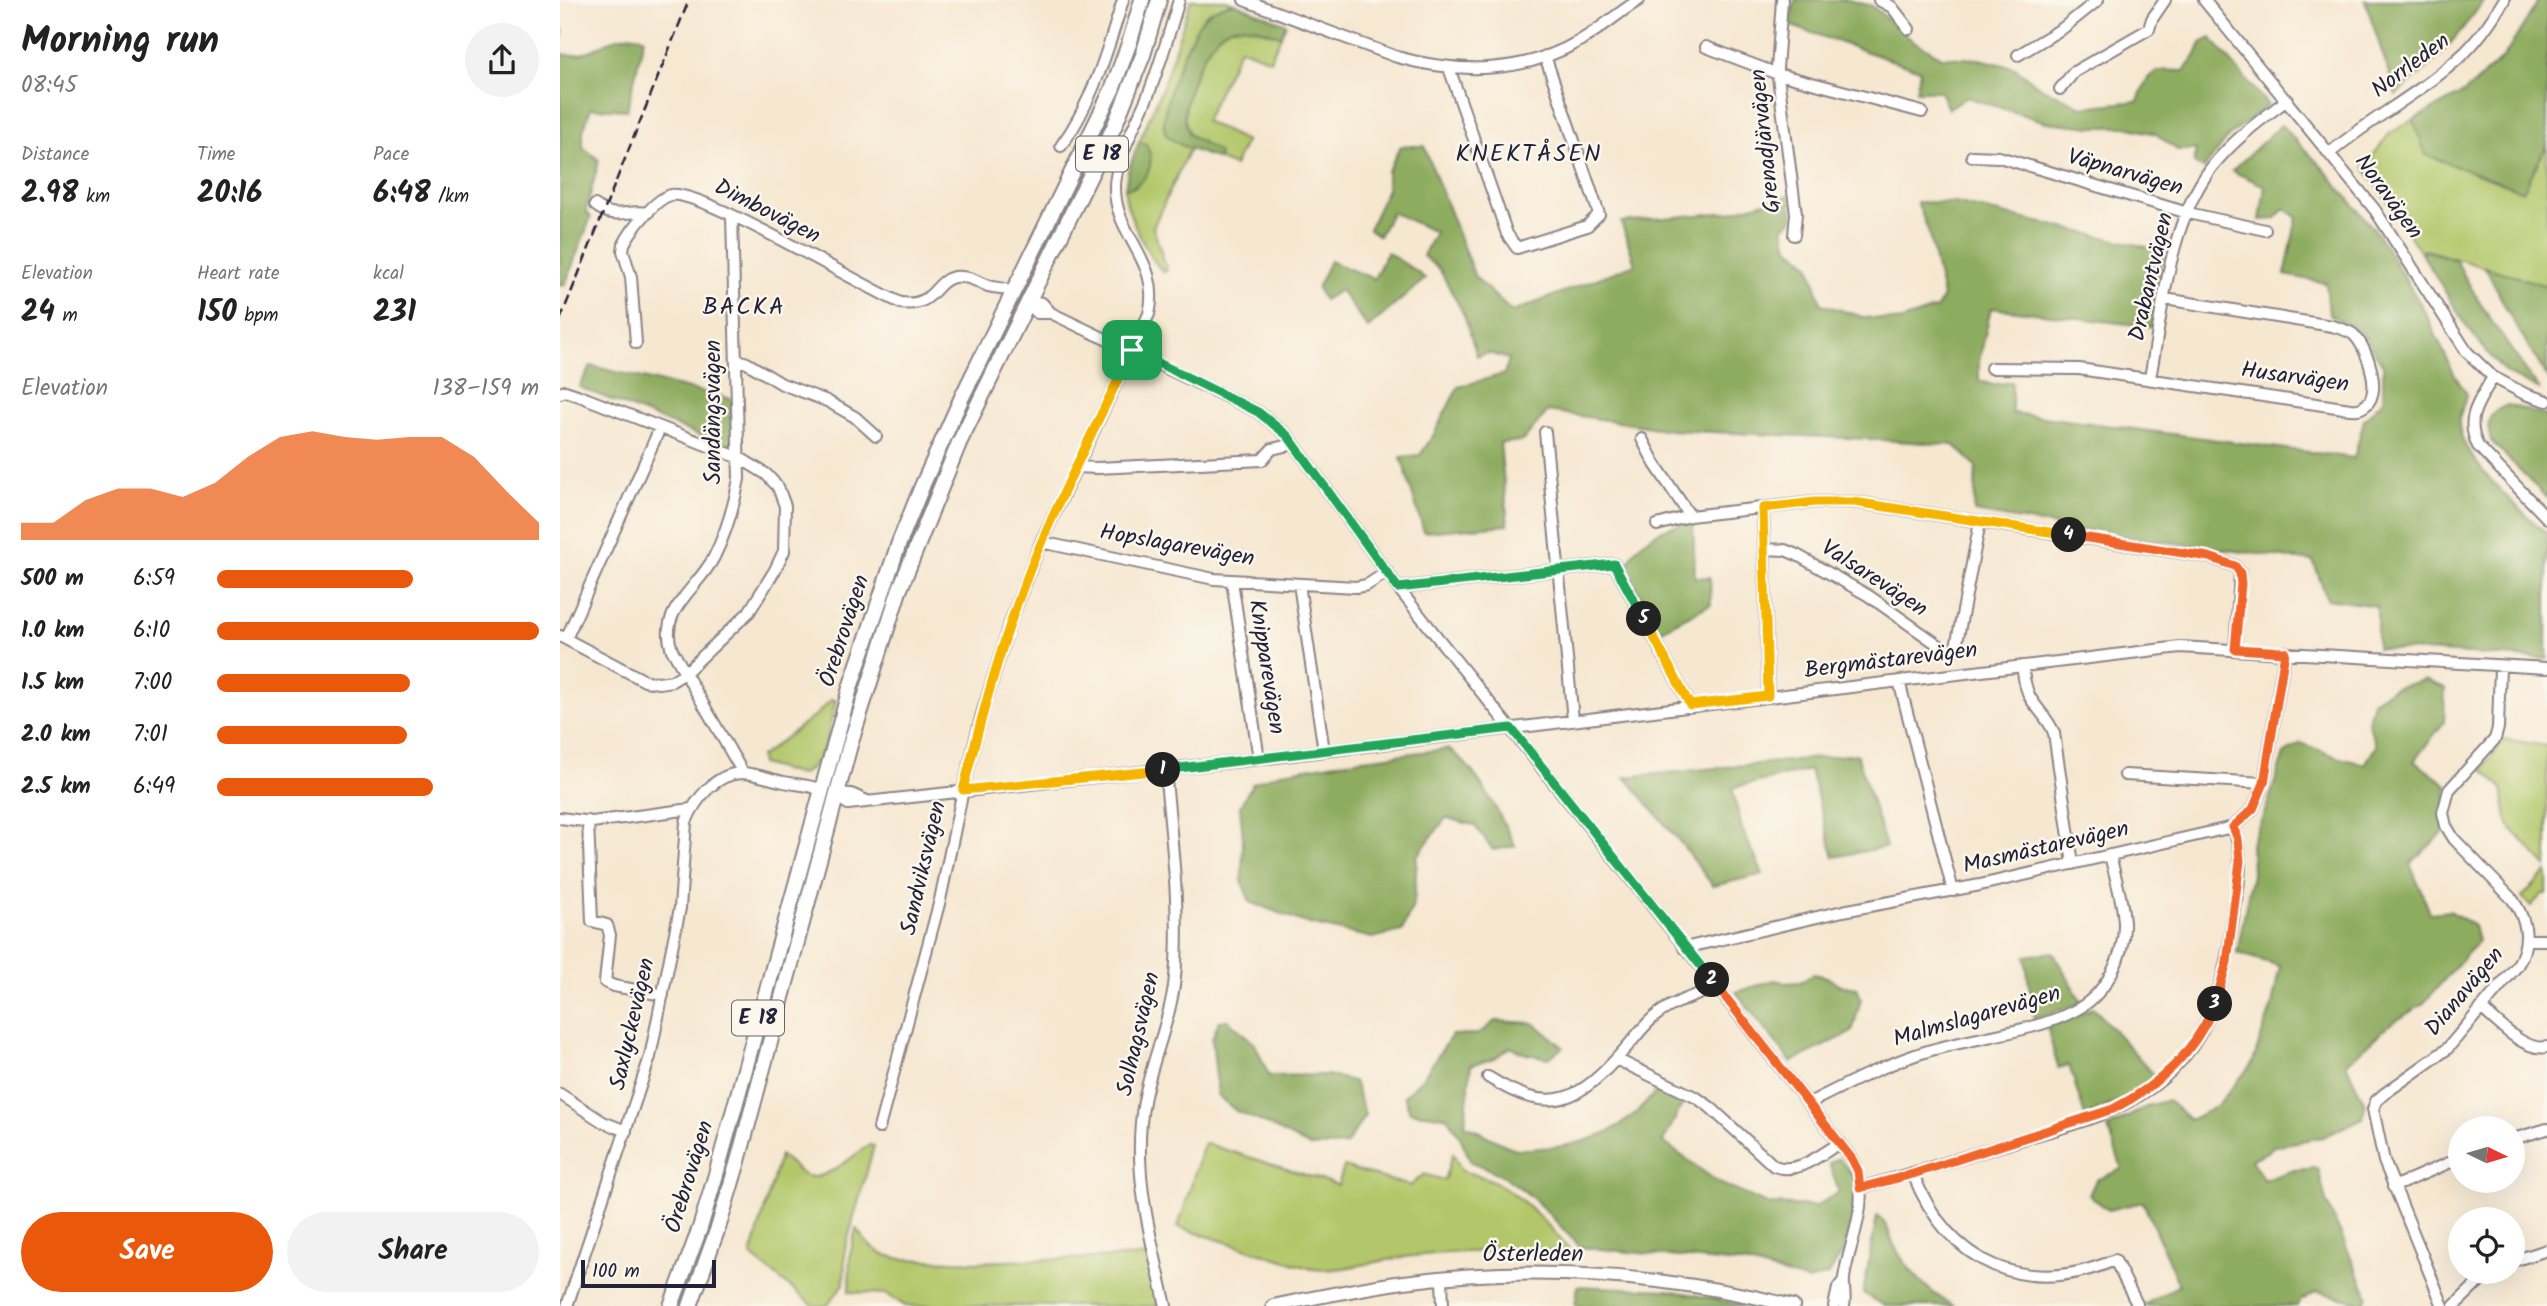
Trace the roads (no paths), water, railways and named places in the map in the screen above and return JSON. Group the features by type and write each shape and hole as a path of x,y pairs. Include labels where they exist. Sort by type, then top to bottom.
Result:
{"highway":[{"name":"Örebrovägen","path":"671,1306 700,1228 717,1171 860,654 899,543 957,410 1103,112 1130,41 1142,0"},
{"name":"Örebrovägen","path":"690,1306 738,1161 868,684 904,579 959,443 1120,115 1143,55 1159,0"},
{"path":"1013,295 1028,301"},
{"path":"821,790 837,793"}],"main road":[{"name":"Österleden","path":"1273,1306 1353,1290 1441,1279 1530,1275 1605,1276 1705,1287 1793,1306"}],"street":[{"path":"1061,146 1072,131 1088,96 1123,0"},
{"name":"Sandviksvägen","path":"879,1128 940,900 982,714 1011,620 1041,542 1149,314 1153,299 1144,260 1121,219 1115,185 1119,166 1154,81 1179,0"},
{"path":"1244,0 1397,57 1449,68 1486,69 1545,57 1580,41 1639,0"},
{"name":"Grenadjärvägen","path":"1782,0 1778,74 1796,214 1794,235"},
{"path":"1879,0 1892,7 1909,29"},
{"path":"2018,55 2063,28 2098,0"},
{"path":"2060,89 2074,72 2149,29 2152,19 2165,0"},
{"name":"Noravägen","path":"2204,0 2375,210 2467,352 2493,377 2525,394 2547,401"},
{"name":"Norrleden","path":"2330,153 2356,131 2427,84 2463,54 2479,37 2504,0"},
{"path":"1706,47 1778,74 1922,112"},
{"path":"1449,68 1507,234 1517,248 1587,226 1598,214 1545,57"},
{"name":"Drabantvägen","path":"2150,378 2174,255 2198,189 2224,153 2287,100"},
{"name":"Väpnarvägen","path":"1972,156 1998,158 2188,213 2265,230"},
{"name":"Dimbovägen","path":"636,343 631,277 623,251 624,244 659,200 677,194 732,216 901,303 915,305 928,299 942,281 965,276 993,287 1002,287 1013,295"},
{"path":"595,205 612,215 637,211 648,213"},
{"name":"Sandängsvägen","path":"732,216 740,458 735,501 715,555 698,581 681,599 669,620 668,640 743,773"},
{"name":"Husarvägen","path":"1991,368 2079,369 2350,409 2362,408 2370,401 2374,390 2371,366 2354,335 2344,330 2165,299"},
{"path":"1028,301 1037,313 1051,313 1258,412 1288,436 1398,588 1809,1103 1858,1171 1859,1219 1844,1280 1844,1306"},
{"path":"736,359 782,384 827,401 855,417 876,436"},
{"path":"2493,377 2474,412 2472,434 2478,446 2547,518"},
{"path":"560,393 565,391 740,458 766,474 778,487 785,506 783,551 762,592 735,627 685,673 672,681 659,683 645,681 563,638 660,428"},
{"path":"1545,432 1573,720"},
{"path":"1642,439 1690,516"},
{"path":"1076,467 1262,460 1272,449 1293,444"},
{"path":"1657,524 1690,516 1815,502 1854,502 2225,561 2235,566 2240,573 2235,649"},
{"path":"1763,508 1768,696"},
{"name":"Valsarevägen","path":"1764,549 1785,550 1838,578 1869,596 1947,651 1954,649 1957,642 1980,522"},
{"name":"Hopslagarevägen","path":"1041,542 1232,581 1356,587 1367,585 1387,572"},
{"path":"1398,588 1614,564 1690,705"},
{"name":"Knipparevägen","path":"1232,581 1259,759"},
{"path":"1299,584 1324,751"},
{"name":"Bergmästarevägen","path":"837,793 848,804 1259,759 2180,647 2547,668"},
{"path":"1860,1188 1913,1174 2113,1109 2137,1097 2172,1070 2187,1053 2208,1020 2223,978 2240,861 2238,839 2233,827 2253,809 2264,783 2285,652"},
{"path":"2022,666 2028,692 2051,724 2054,733 2073,864"},
{"name":"Dianavägen","path":"2443,1306 2393,1187 2372,1109 2376,1101 2447,1049 2517,966 2524,954 2528,940 2521,911 2454,839 2443,813 2449,790 2495,739 2498,728 2500,666"},
{"path":"1899,681 1953,891"},
{"name":"Solhagsvägen","path":"1165,769 1176,921 1175,975 1170,1006 1144,1102 1139,1155 1144,1203 1166,1306"},
{"path":"560,818 588,821 691,809 716,781 730,774 743,773 791,783 806,793 821,790"},
{"path":"2125,775 2264,783"},
{"name":"Saxlyckevägen","path":"567,1306 650,1057 680,908 686,822 691,809"},
{"path":"588,821 592,921 607,925 610,935 605,982 663,995"},
{"name":"Masmästarevägen","path":"1684,948 1843,911 1953,891 2233,827"},
{"name":"Malmslagarevägen","path":"1809,1103 1891,1063 2042,1023 2086,1004 2111,974 2123,935 2122,909 2110,855"},
{"path":"2528,940 2547,940"},
{"path":"1488,1077 1508,1090 1526,1097 1557,1100 1587,1088 1658,1013 1717,987"},
{"path":"2481,1008 2528,1045 2540,1049 2547,1047"},
{"path":"1616,1059 1696,1098 1717,1113 1764,1159 1784,1170 1808,1163 1840,1143"},
{"path":"560,1094 603,1122 626,1131"},
{"path":"2525,1135 2547,1129"},
{"path":"2393,1187 2448,1163"},
{"path":"1913,1174 1938,1222 1974,1255 2006,1269 2042,1276 2076,1273 2115,1259 2137,1304"},
{"path":"2525,1257 2547,1250"},
{"path":"1441,1279 1443,1306"},
{"path":"1834,1306 1844,1280"},
{"path":"2454,1306 2477,1284"}],"railway":[{"path":"560,320 689,0"}],"district":[{"name":"KNEKTÅSEN","path":"1529,154"},
{"name":"BACKA","path":"744,307"}]}
